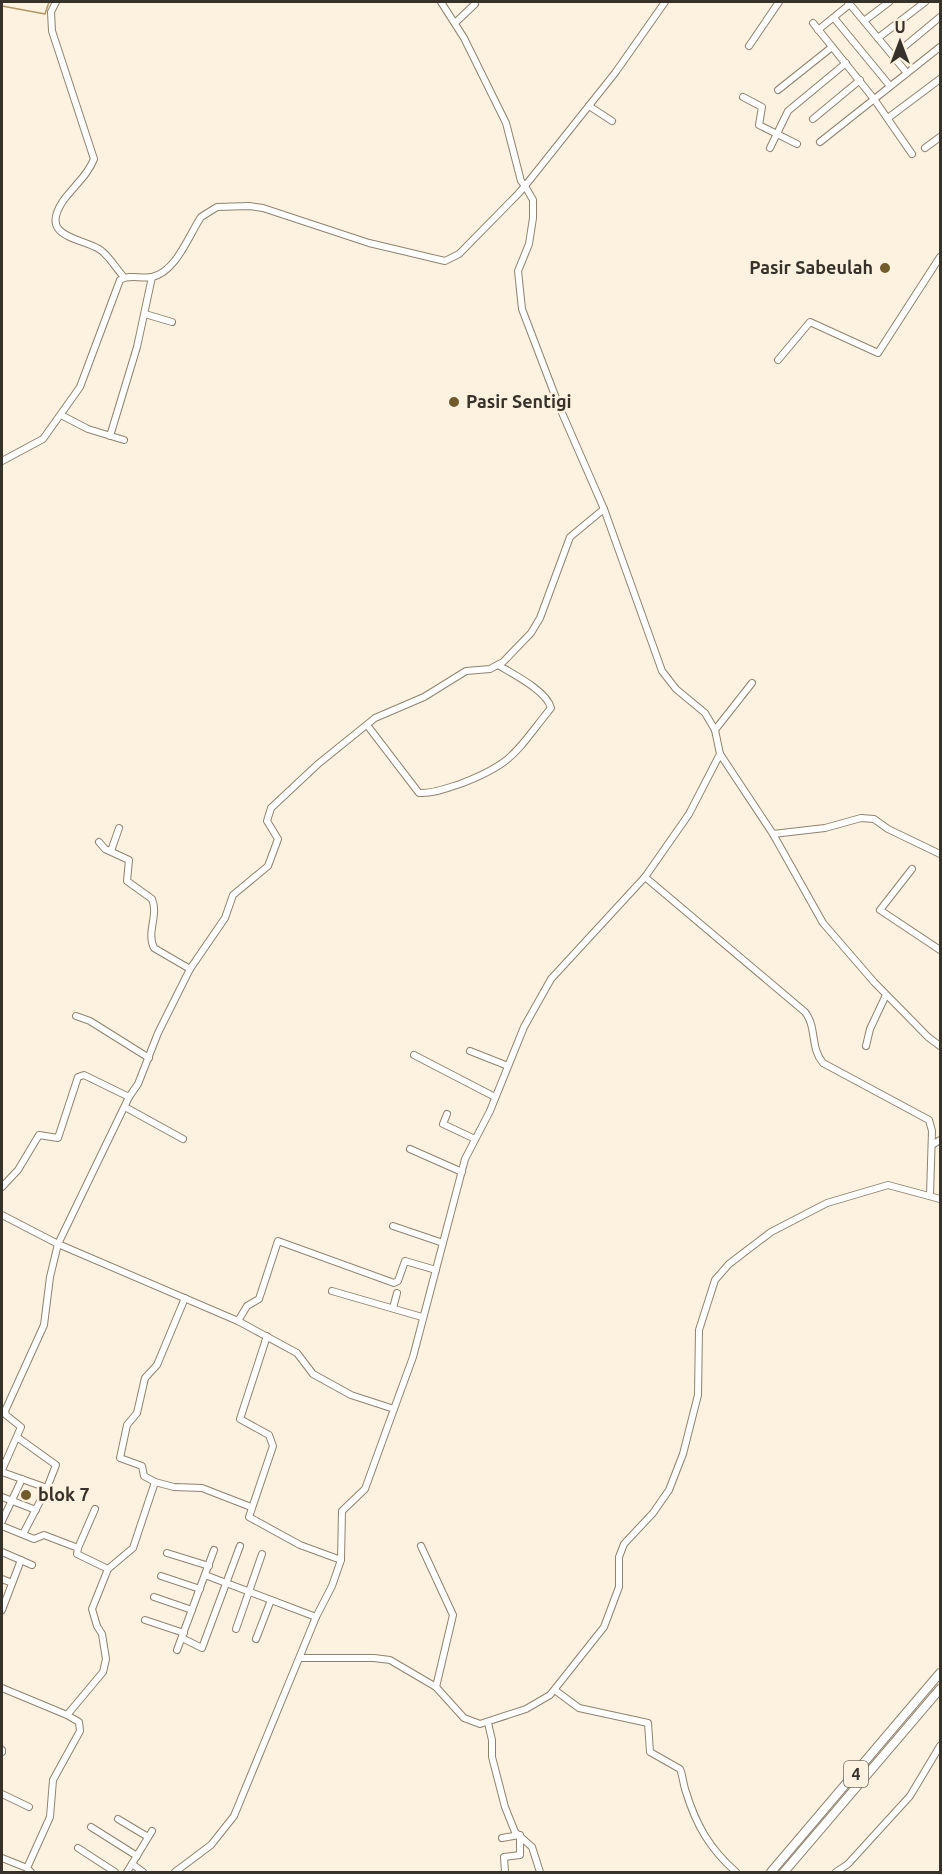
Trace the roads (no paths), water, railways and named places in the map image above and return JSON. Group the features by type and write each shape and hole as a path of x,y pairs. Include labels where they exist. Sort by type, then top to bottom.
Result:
{"highway":[{"name":"4","path":"771,1872 940,1673"},
{"name":"4","path":"784,1872 940,1689"}],"street":[{"path":"56,2 51,12 52,31 94,159 63,202 56,217 57,226 60,232 100,250 124,277 152,277 161,273 174,262 201,216 217,207 231,206 263,208 369,243 445,261 459,254 525,186 589,106 665,2"},
{"path":"441,2 455,23 506,123 521,181 532,200 533,218 529,244 518,271 522,309 558,406 604,509 662,671 676,689 705,713 715,730 720,754 773,834 823,922 886,995 940,1046"},
{"path":"749,46 779,2"},
{"path":"864,21 889,2"},
{"path":"878,38 925,2"},
{"path":"819,30 849,3 907,73"},
{"path":"455,23 475,4"},
{"path":"893,56 940,17"},
{"path":"834,18 890,86"},
{"path":"813,23 860,80 912,154"},
{"path":"778,90 832,46"},
{"path":"820,142 940,46"},
{"path":"770,148 788,111 846,63"},
{"path":"888,118 940,79"},
{"path":"813,119 860,80"},
{"path":"743,97 762,105 763,110 758,124 797,144"},
{"path":"589,106 612,122"},
{"path":"925,148 940,137"},
{"path":"778,360 810,322 878,353 940,257"},
{"path":"2,461 9,460 43,439 80,387 105,326 117,285 124,277"},
{"path":"110,436 145,314 152,277"},
{"path":"145,314 172,322"},
{"path":"61,415 88,429 124,440"},
{"path":"47,1488 2,1471 21,1427 6,1415 5,1411 44,1325 50,1277 58,1244 129,1097 138,1084 170,1005 190,969 225,918 233,895 268,866 278,839 267,821 271,808 367,725 451,682 466,670 484,670 498,664 531,633 540,618 570,537 604,509"},
{"path":"367,725 419,793 436,791 488,773 517,753 551,708 547,699 527,682 498,664"},
{"path":"715,730 752,683"},
{"path":"175,1872 211,1845 229,1823 316,1617 332,1586 341,1560 342,1512 365,1489 413,1357 462,1172 524,1028 551,979 645,877 689,814 720,754"},
{"path":"773,834 825,828 861,818 874,819 888,829 940,854"},
{"path":"111,850 119,828"},
{"path":"99,842 105,849 129,860 127,881 147,895 154,905 151,933 154,948 190,969"},
{"path":"912,869 880,909 940,950"},
{"path":"645,877 805,1012 811,1023 816,1052 823,1063 929,1120 932,1125 930,1195"},
{"path":"866,1046 870,1029 886,995"},
{"path":"76,1016 90,1021 149,1058"},
{"path":"470,1051 508,1066"},
{"path":"414,1055 495,1097"},
{"path":"2,1187 18,1170 39,1135 43,1133 58,1138 78,1077 84,1075 129,1097"},
{"path":"125,1107 183,1139"},
{"path":"447,1114 443,1124 475,1139"},
{"path":"932,1145 940,1140"},
{"path":"410,1149 462,1172"},
{"path":"300,1658 386,1659 436,1687 464,1718 474,1723 488,1723 501,1719 542,1701 556,1691 604,1627 619,1587 620,1557 624,1544 653,1513 669,1490 683,1454 699,1395 699,1330 715,1280 729,1264 771,1232 827,1203 888,1185 940,1199"},
{"path":"2,1215 58,1244 238,1321 297,1353 313,1374 351,1395 394,1409"},
{"path":"393,1226 443,1244"},
{"path":"238,1321 247,1306 259,1299 278,1241 394,1283 398,1281 405,1261 436,1269"},
{"path":"332,1291 422,1317"},
{"path":"393,1308 397,1293"},
{"path":"185,1298 157,1365 145,1378 137,1413 128,1421 120,1455 125,1462 142,1466 144,1476 155,1482 174,1487 202,1488 251,1507"},
{"path":"267,1336 240,1419 269,1435 273,1442 249,1518 300,1545 341,1560"},
{"path":"17,1437 54,1462 56,1468 23,1534"},
{"path":"22,1479 2,1524 34,1539 46,1535 78,1548"},
{"path":"67,1714 103,1672 106,1664 102,1634 92,1609 108,1569 114,1561 133,1548 155,1482"},
{"path":"2,1497 36,1510"},
{"path":"95,1509 78,1548 78,1556 108,1569"},
{"path":"145,1620 183,1636 202,1648 240,1546"},
{"path":"421,1546 444,1591 453,1620 436,1687"},
{"path":"177,1650 214,1550"},
{"path":"2,1552 32,1565"},
{"path":"167,1552 209,1566"},
{"path":"236,1629 262,1554"},
{"path":"2,1607 21,1560"},
{"path":"206,1575 316,1617"},
{"path":"161,1576 200,1589"},
{"path":"2,1579 12,1583"},
{"path":"153,1597 192,1610"},
{"path":"256,1639 272,1600"},
{"path":"2,1688 67,1714 79,1722 80,1731 56,1772 50,1817 29,1870 2,1858"},
{"path":"556,1691 579,1708 648,1723 650,1752 680,1769 693,1817 721,1859 736,1872"},
{"path":"488,1723 492,1735 492,1757 502,1797 515,1833 532,1847 540,1872"},
{"path":"836,1872 848,1864 910,1796 940,1746"},
{"path":"2,1794 29,1807"},
{"path":"118,1819 148,1837"},
{"path":"90,1827 137,1856"},
{"path":"127,1872 152,1831"},
{"path":"502,1838 519,1835"},
{"path":"505,1872 504,1857 520,1856 519,1835"},
{"path":"78,1848 115,1872"},
{"path":"132,1864 143,1872"}],"waterway":[{"path":"2,6 45,14 49,2"}],"place":[{"name":"Pasir Sabeulah","path":"885,268"},
{"name":"Pasir Sentigi","path":"454,402"},
{"name":"blok 7","path":"26,1495"}]}
